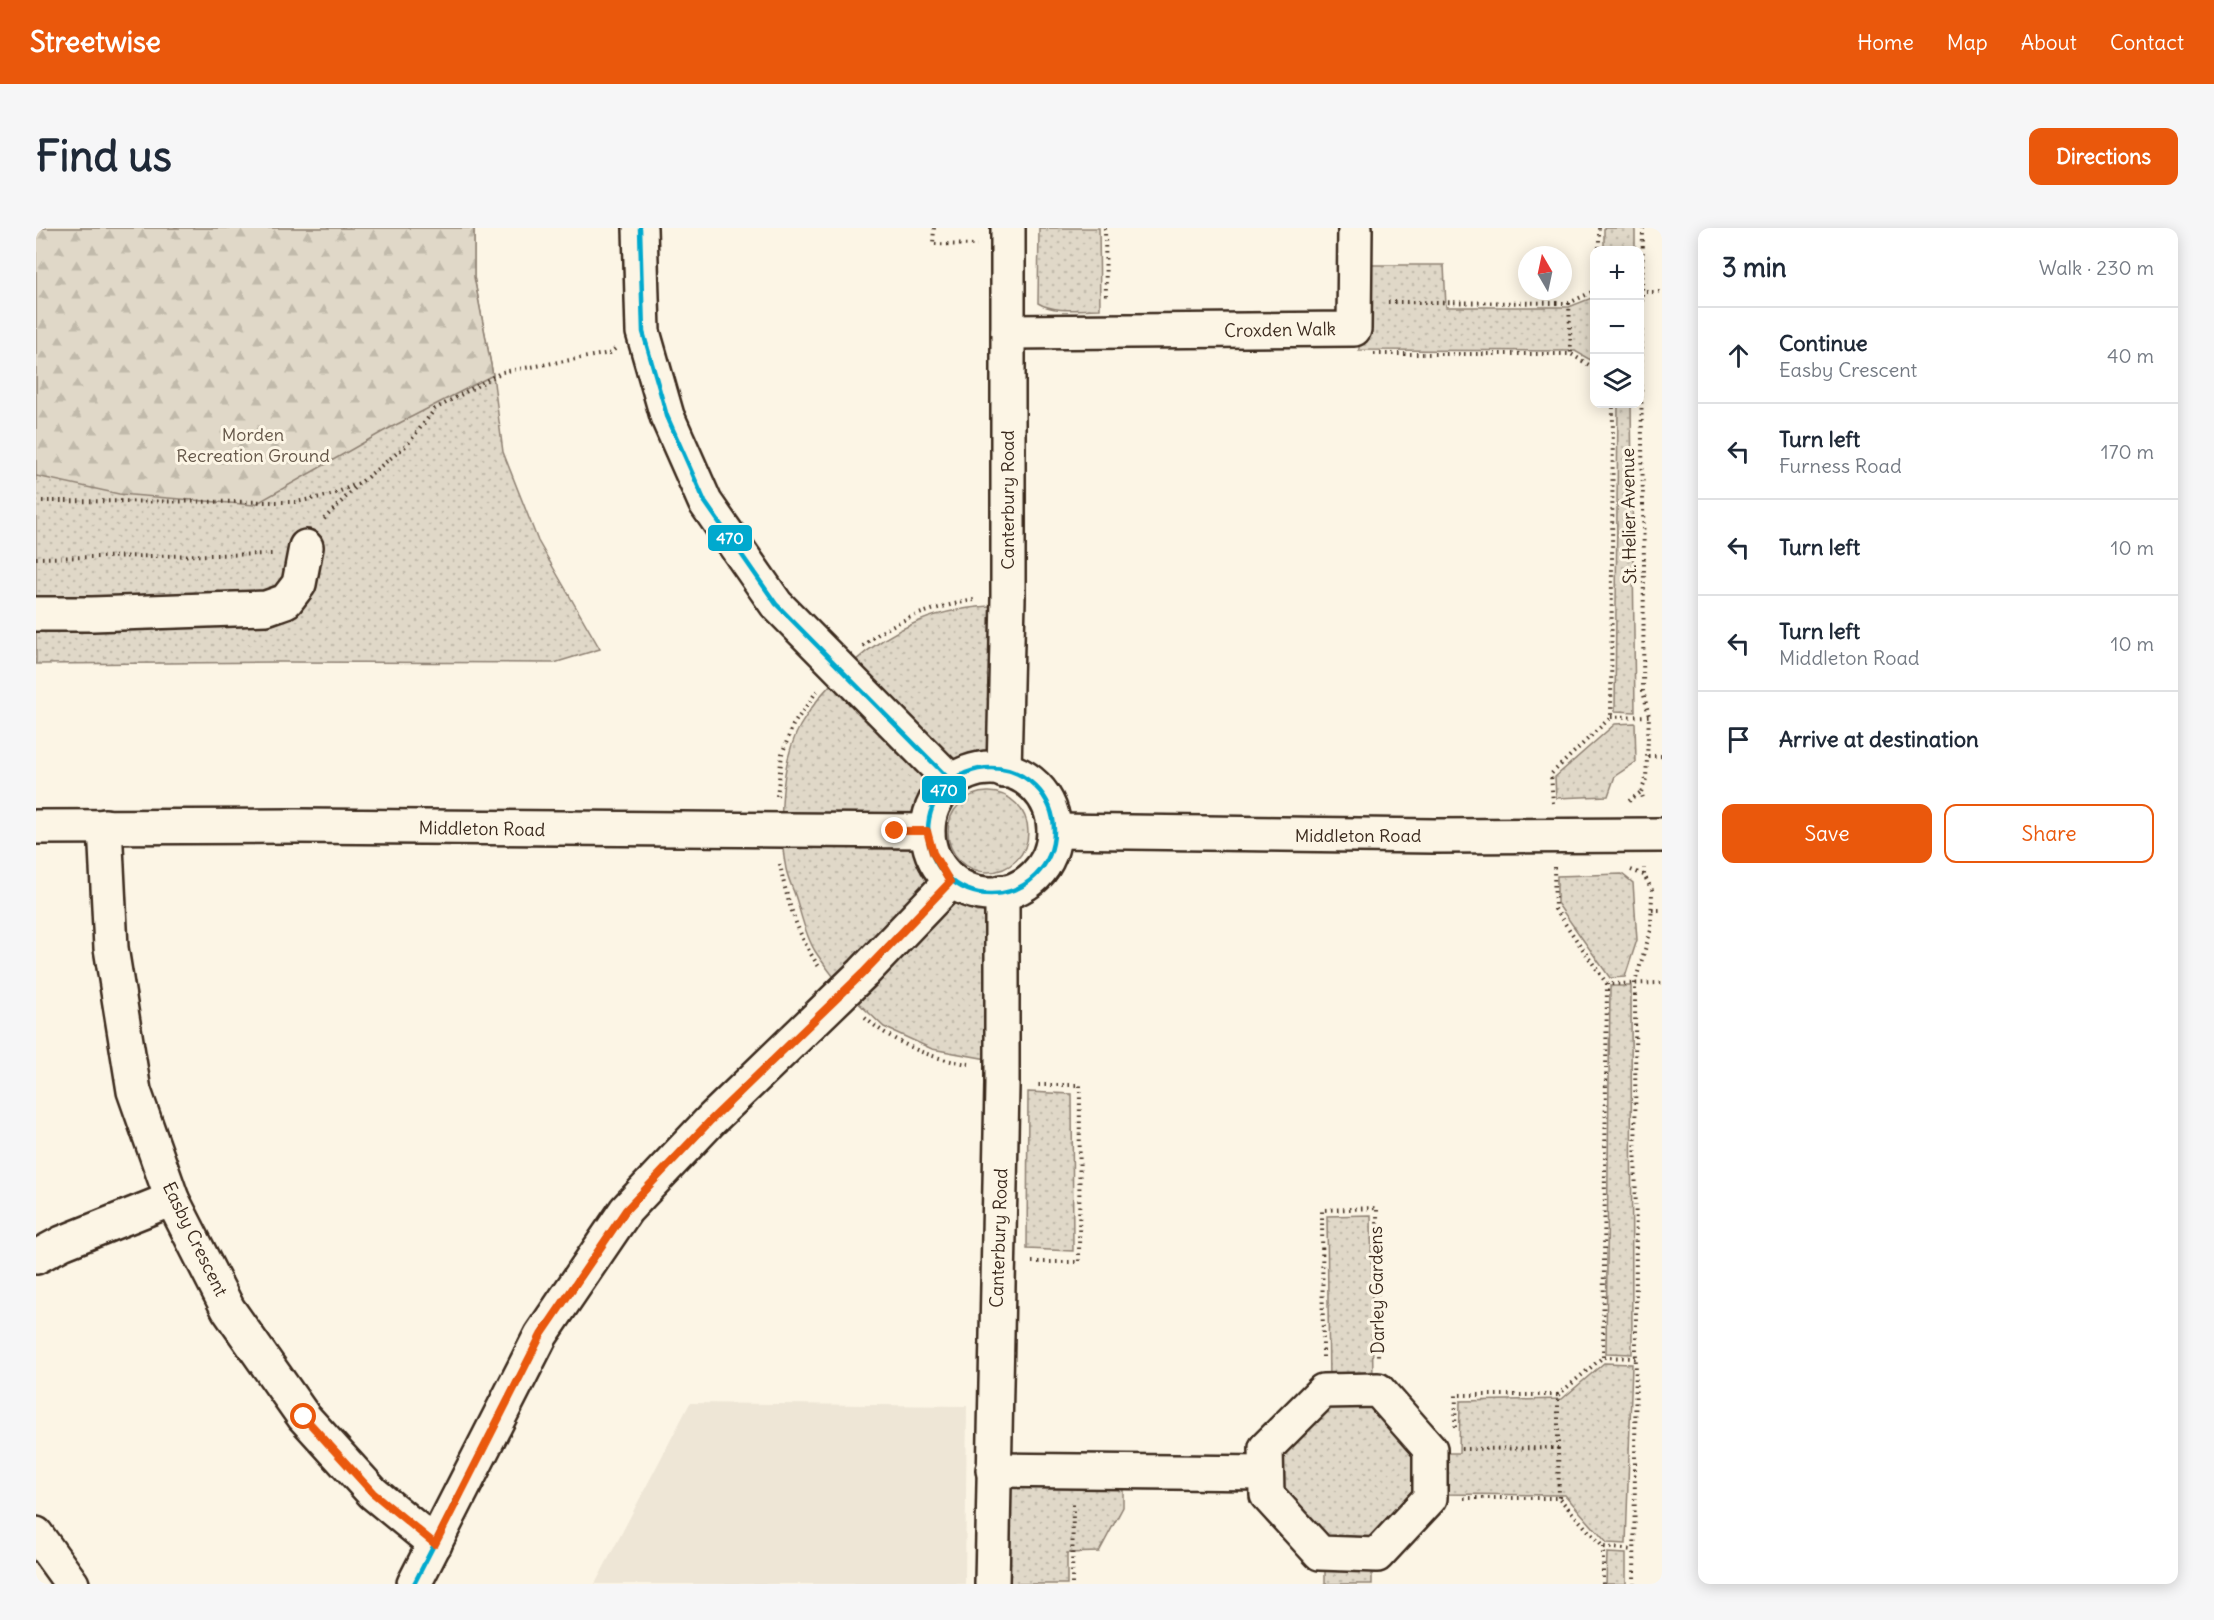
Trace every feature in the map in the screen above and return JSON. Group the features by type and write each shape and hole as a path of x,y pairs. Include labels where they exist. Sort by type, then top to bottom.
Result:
{"street":[{"path":"640,228 643,332 667,416 705,502 776,604 951,782"},
{"path":"1354,316 1355,228"},
{"name":"Canterbury Road","path":"1004,771 1008,587 1008,237"},
{"name":"Croxden Walk","path":"1008,332 1106,332 1354,316"},
{"path":"36,614 266,608 286,601 299,584 306,547"},
{"path":"974,771 1004,771 1023,776 1041,791 1052,810 1055,831 1050,854 1029,879 1002,892 989,894 968,891 950,882 936,859 927,831 932,805 951,782 974,771"},
{"name":"Middleton Road","path":"1055,831 1285,835 1553,821 1662,835"},
{"name":"Easby Crescent","path":"105,826 111,948 134,1091 172,1199 228,1309 304,1417 373,1493 435,1544"},
{"name":"Middleton Road","path":"36,827 927,831"},
{"path":"414,1584 541,1335 626,1210 711,1120 863,973 950,882"},
{"name":"Canterbury Road","path":"992,1584 1002,1085 1002,892"},
{"path":"36,1257 89,1232 172,1199"},
{"path":"1378,1390 1442,1449 1430,1498 1377,1555 1320,1552 1267,1495 1266,1448 1323,1391 1378,1390"},
{"path":"993,1470 1266,1473"},
{"path":"36,1533 72,1584"}],"path":[{"path":"934,228 933,244 1008,237"},
{"path":"1105,228 1106,332"},
{"path":"1599,228 1599,246"},
{"name":"St. Helier Avenue","path":"1642,246 1643,228"},
{"path":"1644,292 1662,292"},
{"path":"1354,316 1569,303 1590,293"},
{"name":"St. Helier Avenue","path":"1640,354 1641,300"},
{"path":"1569,303 1571,354 1590,366"},
{"name":"Croxden Walk","path":"1354,316 1354,354 1571,354"},
{"path":"36,558 272,554 306,547 324,518 361,482 407,445 435,409 502,372 610,353 643,332"},
{"path":"1611,717 1613,408"},
{"name":"St. Helier Avenue","path":"1641,408 1644,563 1643,692 1649,716 1646,779 1641,792 1644,801"},
{"path":"36,501 296,502 331,495 361,482"},
{"path":"1603,1357 1607,984 1555,909 1551,774 1611,717 1649,716"},
{"path":"1647,756 1662,756"},
{"path":"1634,1584 1635,982 1651,930 1652,910 1652,890 1644,876"},
{"path":"1652,910 1662,910"},
{"path":"1607,984 1662,983"},
{"path":"997,1262 1079,1262 1080,1085 1002,1085"},
{"name":"Darley Gardens","path":"1323,1391 1322,1210 1377,1208 1378,1390"},
{"path":"1558,1449 1442,1449 1456,1395 1558,1395 1603,1357 1636,1358"},
{"path":"1558,1395 1559,1498 1603,1547 1603,1584"},
{"path":"1072,1584 1073,1471"},
{"path":"1430,1498 1559,1498"},
{"path":"1603,1547 1634,1550"}],"shaded area":[{"path":"690,1403 967,1406 965,1584 595,1584"}],"green space":[{"name":"Morden Recreation Ground","path":"36,228 474,228 474,277 493,375 503,452 538,541 600,649 554,663 36,664"},
{"path":"36,228 474,228 474,277 493,375 384,431 254,505 119,494 36,476"},
{"path":"1039,228 1099,228 1100,309 1059,309 1038,303"},
{"path":"1604,228 1635,228 1635,246 1604,246"},
{"path":"1361,265 1444,265 1446,307 1569,307 1590,299 1590,360 1575,351 1359,350"},
{"path":"1618,408 1631,408 1635,712 1615,711"},
{"path":"1002,605 1000,757 968,759 947,766 922,792 915,804 910,832 916,860 929,886 839,984 812,945 786,869 782,835 782,796 793,741 800,726 822,694 851,665 883,640 917,622 948,612"},
{"path":"1635,723 1636,762 1615,776 1608,796 1556,798 1555,777 1615,724"},
{"path":"988,792 1003,795 1016,804 1025,817 1028,832 1025,847 1016,860 1003,869 988,872 973,869 960,860 951,847 948,832 951,817 960,804 973,795"},
{"path":"1622,874 1633,883 1637,940 1625,977 1610,978 1557,903 1557,876"},
{"path":"949,899 977,912 996,910 993,1060 932,1049 884,1027 852,997"},
{"path":"1610,986 1631,986 1632,1354 1606,1353"},
{"path":"1028,1092 1072,1094 1073,1251 1027,1249"},
{"path":"1371,1215 1373,1383 1329,1384 1327,1216"},
{"path":"1604,1363 1632,1364 1626,1544 1607,1543 1565,1495 1436,1494 1436,1453 1459,1453 1460,1401 1562,1399"},
{"path":"1376,1396 1424,1451 1430,1494 1373,1547 1324,1547 1272,1493 1273,1451 1326,1398"},
{"path":"1001,1470 1123,1476 1123,1507 1099,1552 1067,1553 1067,1584 1002,1584"},
{"path":"1607,1553 1626,1554 1626,1584 1606,1584"},
{"path":"1325,1558 1372,1561 1372,1584 1325,1584"}],"transit line":[{"name":"470","path":"640,228 643,332 667,416 705,502 776,604 951,781"},
{"name":"470","path":"991,768 1015,773 1035,787 1049,807 1054,831 1049,855 1035,875 1015,889 991,894 967,889 947,875 933,855 928,831 933,807 947,787 967,773 991,768"},
{"name":"470","path":"414,1584 541,1335 626,1210 711,1120 863,973 950,882"}],"route":[{"path":"304,1417 373,1493 435,1544 541,1335 626,1210 711,1120 863,973 950,882 933,853 927,831 895,831"}]}
